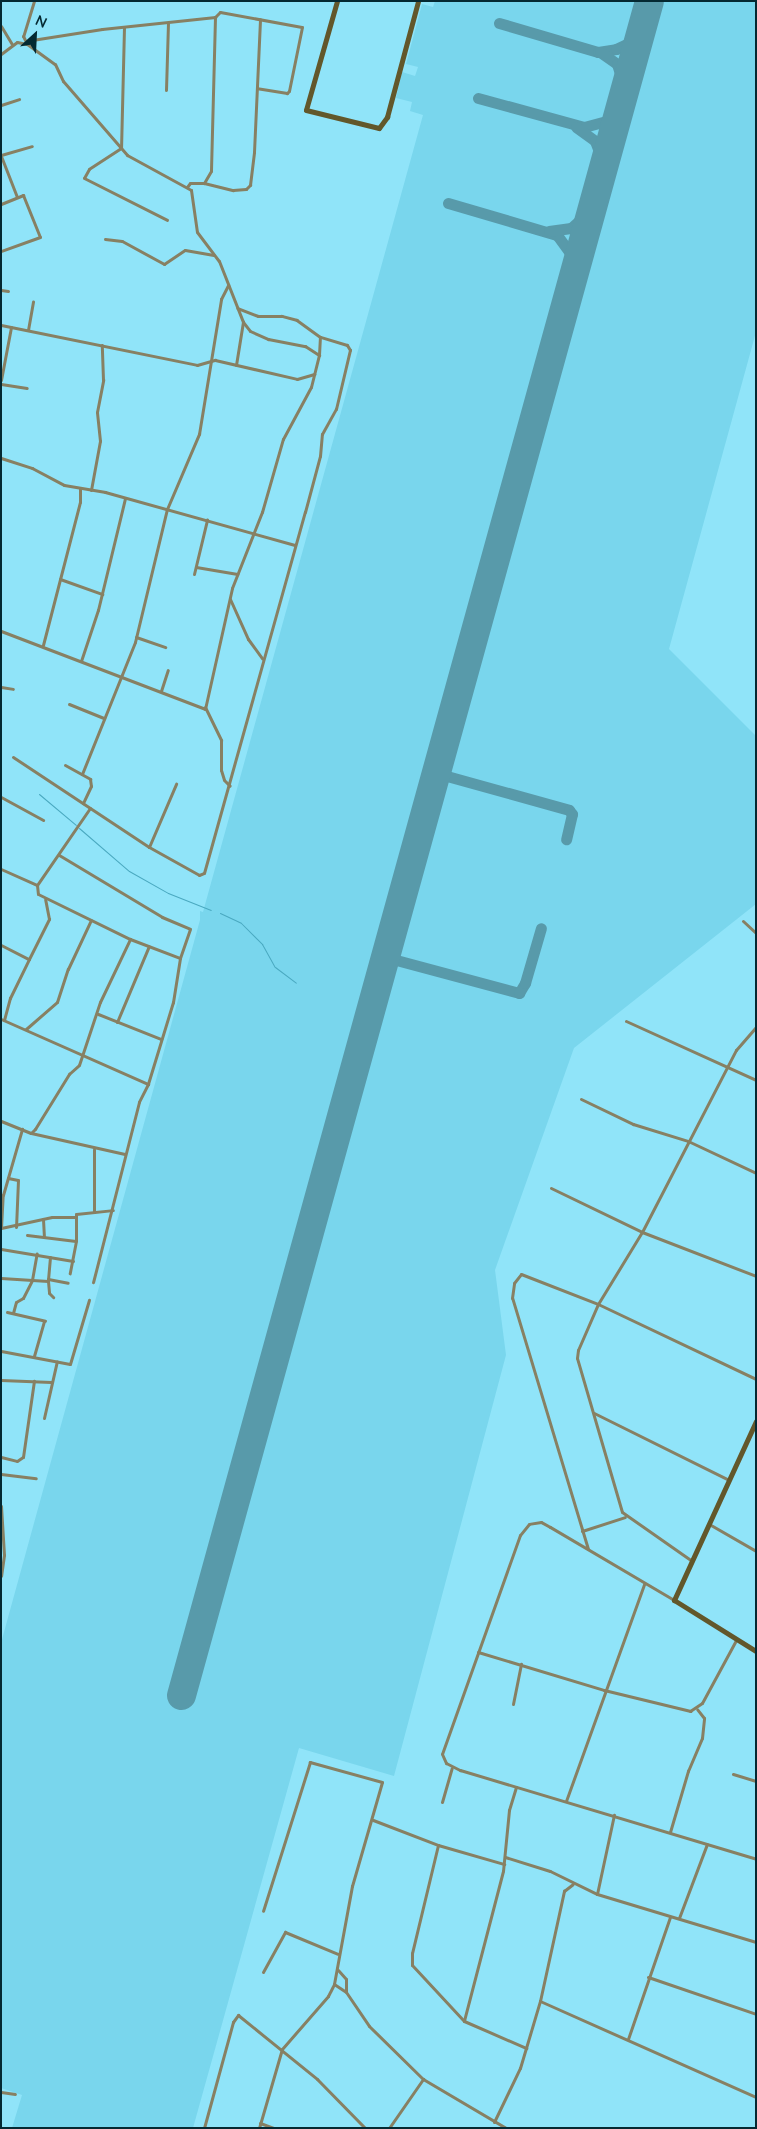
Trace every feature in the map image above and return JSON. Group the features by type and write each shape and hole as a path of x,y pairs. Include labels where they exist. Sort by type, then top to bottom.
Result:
{"street":[{"path":"34,1 23,36 27,44 55,64 63,81 121,148 137,161 187,187 193,193 198,232 214,255 243,322 255,334 305,346 319,355"},
{"path":"337,1 306,110 379,128 387,117 418,1"},
{"path":"1,54 12,44 27,44 32,40 215,17 220,12 302,27 290,91 287,93 257,88"},
{"path":"204,183 211,171 215,17"},
{"path":"187,187 190,183 204,183 233,190 248,187 254,152 260,19"},
{"path":"166,90 168,23"},
{"path":"1,26 12,44"},
{"path":"121,148 124,27"},
{"path":"1,105 18,99"},
{"path":"17,197 1,156 32,146"},
{"path":"121,148 89,169 84,178 167,220"},
{"path":"1,204 24,196 40,237 1,251"},
{"path":"104,239 122,241 164,264 185,250 214,255"},
{"path":"82,774 101,733 104,718 136,637 167,509 199,434 221,299 228,285"},
{"path":"1,290 8,290"},
{"path":"28,330 33,301"},
{"path":"13,757 149,847 201,875 230,786 262,658 320,456 322,434 336,409 350,350 347,345 320,337 297,320 282,316 258,316 237,308"},
{"path":"236,365 243,322"},
{"path":"1,325 102,344 197,365 211,361 297,379 314,374"},
{"path":"1,380 11,327"},
{"path":"1,631 121,678 161,691 205,710 237,574 254,532 283,439 306,400 319,355 320,337"},
{"path":"91,490 100,440 97,412 103,380 102,344"},
{"path":"1,384 26,388"},
{"path":"1,458 32,468 54,482 125,498 254,532 295,546"},
{"path":"43,646 80,502 80,488"},
{"path":"81,661 102,594 125,498"},
{"path":"194,574 207,520"},
{"path":"196,567 237,574"},
{"path":"60,579 102,594"},
{"path":"230,599 248,639 262,658"},
{"path":"136,637 164,647"},
{"path":"161,691 168,670"},
{"path":"1,686 13,689"},
{"path":"69,704 104,718"},
{"path":"205,706 221,740 221,770 224,780 230,786"},
{"path":"65,765 90,779 91,786 83,802"},
{"path":"149,847 176,784"},
{"path":"1,797 42,820"},
{"path":"90,808 37,885 38,894 130,939 180,958"},
{"path":"59,854 162,917 190,929 180,958 174,1002 160,1039 148,1084 139,1102 113,1210 93,1282"},
{"path":"1,869 37,885"},
{"path":"45,899 49,919 10,998 3,1020 148,1084"},
{"path":"25,1029 57,1002 68,969 91,920"},
{"path":"743,921 756,933"},
{"path":"31,1133 79,1065 98,1014 100,1002 130,939"},
{"path":"1,945 29,958"},
{"path":"117,1022 149,946"},
{"path":"98,1014 160,1039"},
{"path":"626,1020 756,1080"},
{"path":"692,1561 626,1517 620,1508 577,1358 598,1304 642,1232 741,1040 756,1027"},
{"path":"582,1099 633,1124 688,1141 756,1173"},
{"path":"1,1121 31,1133 94,1149 126,1154"},
{"path":"22,1129 8,1178 1,1228 16,1227 43,1219 76,1217"},
{"path":"94,1149 94,1212"},
{"path":"8,1178 18,1180 16,1227"},
{"path":"550,1188 642,1232 756,1276"},
{"path":"70,1273 76,1241 76,1214 113,1210"},
{"path":"43,1219 44,1236"},
{"path":"28,1235 76,1241"},
{"path":"1,1248 73,1261"},
{"path":"13,1313 16,1302 23,1298 32,1280 37,1253"},
{"path":"50,1257 48,1293 53,1297"},
{"path":"588,1549 512,1298 514,1283 520,1274 598,1304 756,1379"},
{"path":"1,1278 48,1280 68,1283"},
{"path":"1,1351 70,1364 89,1300"},
{"path":"7,1312 44,1321 34,1356"},
{"path":"44,1418 57,1361"},
{"path":"1,1380 51,1382"},
{"path":"1,1457 17,1461 23,1457 34,1381"},
{"path":"593,1412 729,1480"},
{"path":"674,1600 756,1421"},
{"path":"1,1474 36,1478"},
{"path":"1,1506 4,1554 1,1576"},
{"path":"582,1530 626,1517"},
{"path":"756,1651 588,1549 541,1522 533,1522 524,1529 442,1754 452,1768 756,1858"},
{"path":"709,1524 756,1551"},
{"path":"566,1801 604,1690 644,1584"},
{"path":"697,1709 736,1640"},
{"path":"478,1652 604,1690 683,1710 697,1709"},
{"path":"513,1704 520,1664"},
{"path":"670,1832 688,1771 702,1738 704,1718 697,1709"},
{"path":"259,2128 282,2049 328,1996 334,1984 352,1886 373,1820 382,1782 310,1762 263,1911"},
{"path":"442,1802 452,1768"},
{"path":"733,1774 756,1781"},
{"path":"464,2020 504,1864 509,1810 516,1787"},
{"path":"597,1894 614,1815"},
{"path":"373,1820 438,1845 504,1864"},
{"path":"679,1918 707,1844"},
{"path":"438,1845 412,1952 412,1965 464,2020 526,2048"},
{"path":"505,1856 550,1871 573,1884 597,1894 756,1942"},
{"path":"494,2122 514,2084 526,2048 540,2001 564,1891 573,1884"},
{"path":"628,2039 670,1917"},
{"path":"263,1972 285,1932 338,1954"},
{"path":"338,1970 346,1979 346,1992"},
{"path":"648,1977 756,2014"},
{"path":"334,1984 346,1992 369,2026 423,2079 464,2100 494,2122 506,2128"},
{"path":"540,2001 756,2097"},
{"path":"204,2128 234,2018 241,2016 317,2078 365,2128"},
{"path":"389,2128 423,2079"},
{"path":"1,2092 16,2094"},
{"path":"260,2123 274,2128"}],"shaded area":[{"path":"435,1 756,1 756,332 669,649 756,736 756,904 574,1048 495,1270 506,1355 394,1776 299,1748 193,2128 12,2128 22,2095 1,2088 1,1643 200,920 200,911 203,912 423,115 410,111 412,102 396,98 402,72 415,76 418,67 406,64 422,4 433,7"}],"waterway":[{"path":"39,794 76,825"},
{"path":"79,828 129,871 168,893 211,910"},
{"path":"220,913 241,923 262,944 275,967 296,983"}],"taxiway":[{"path":"499,23 598,52 616,49 631,42 643,23"},
{"path":"600,52 617,64 625,89"},
{"path":"478,98 584,127 607,121 622,100"},
{"path":"576,127 595,141 604,164"},
{"path":"448,203 557,235 571,254 573,277"},
{"path":"549,231 571,228 591,210"},
{"path":"436,773 569,810 572,814 566,839"},
{"path":"385,957 519,993 525,983 541,928"}],"runway":[{"path":"181,1695 649,1"}]}
